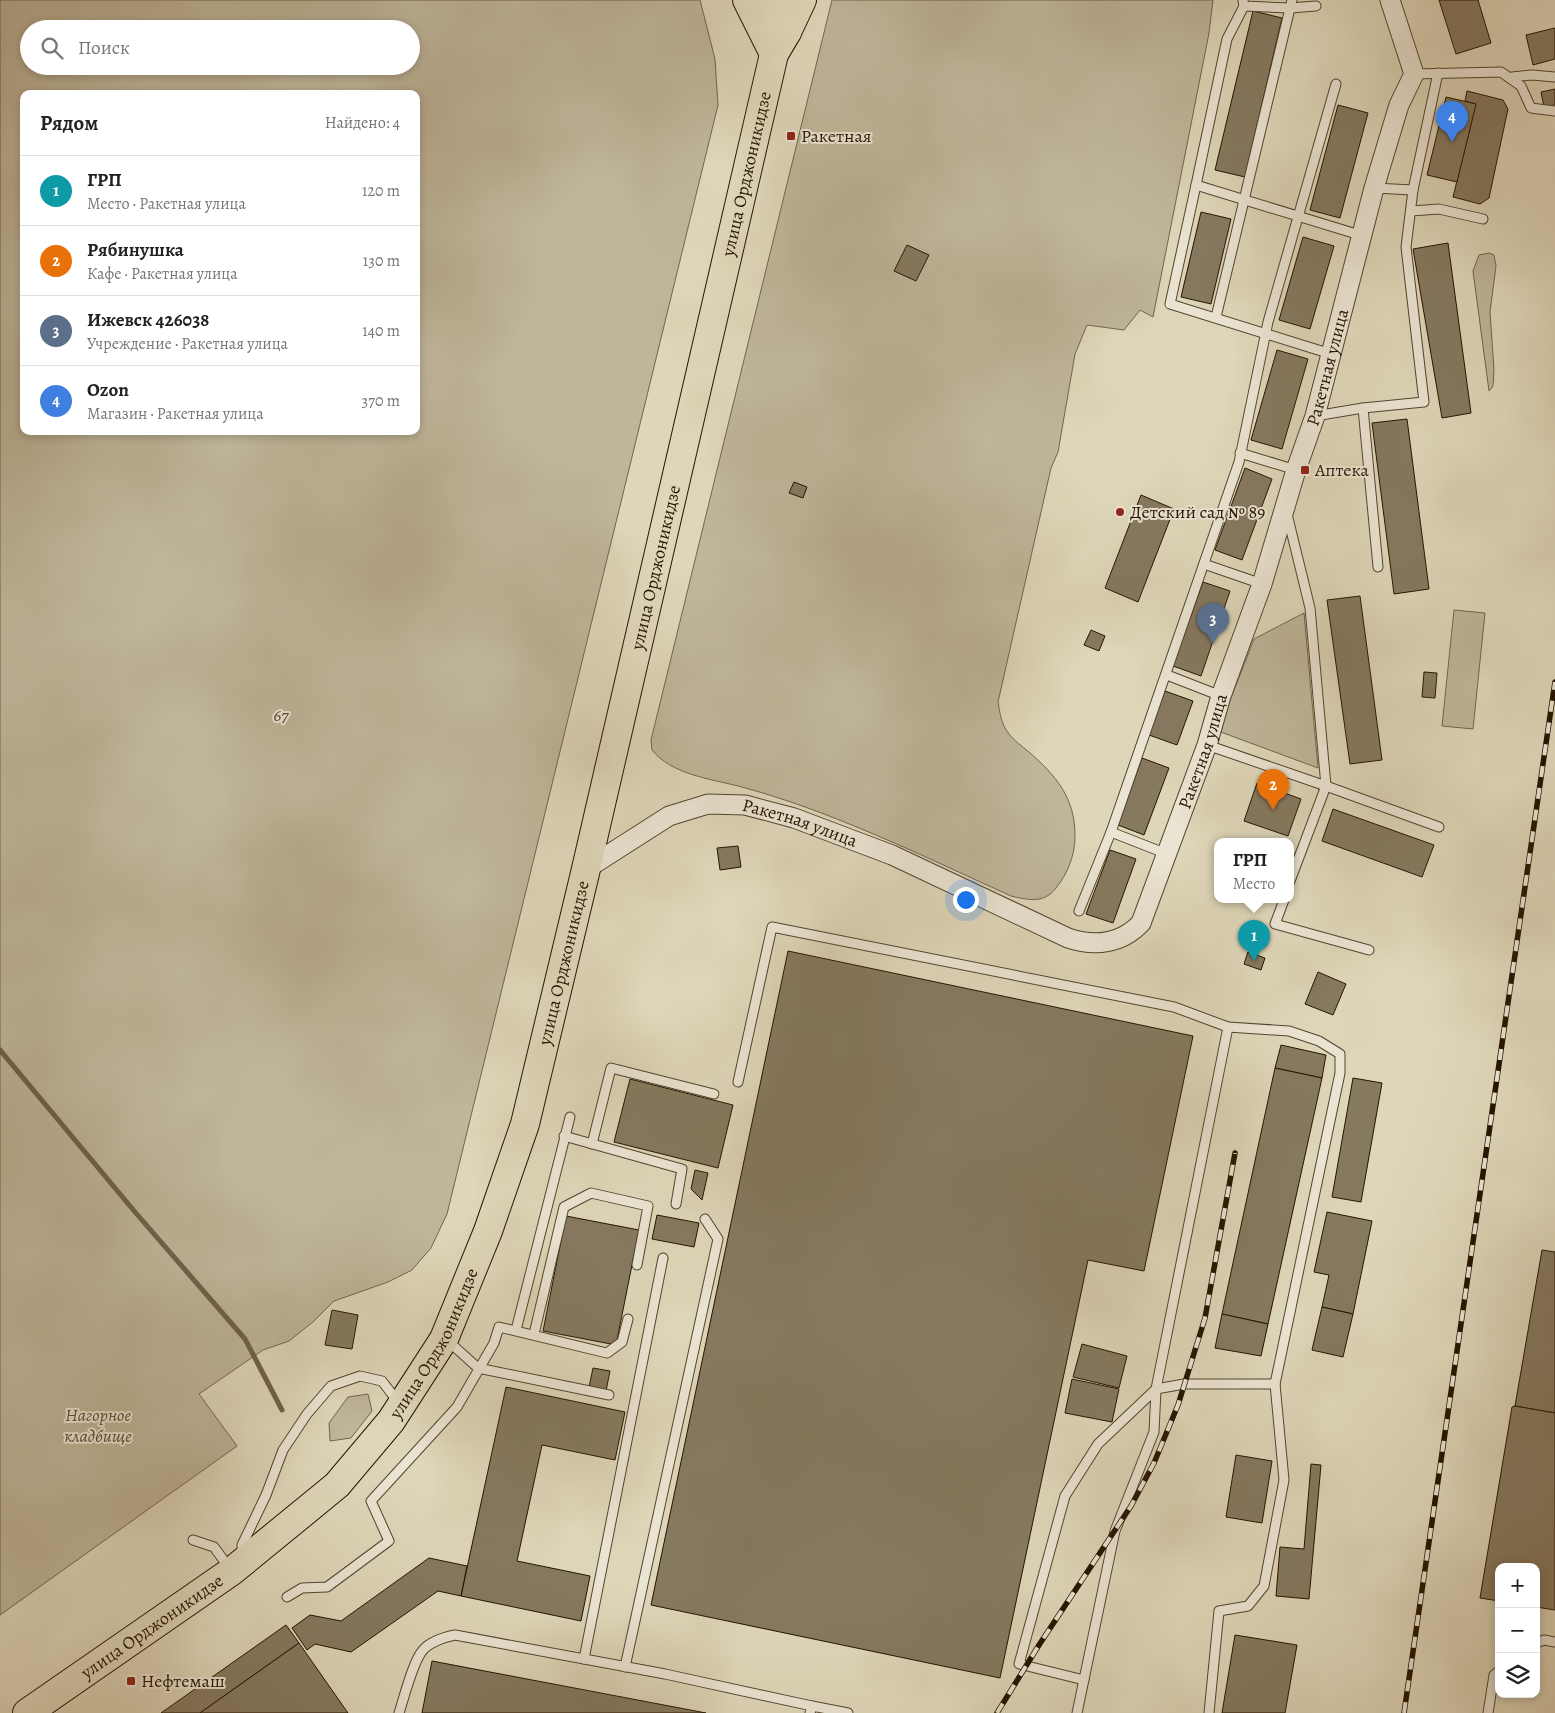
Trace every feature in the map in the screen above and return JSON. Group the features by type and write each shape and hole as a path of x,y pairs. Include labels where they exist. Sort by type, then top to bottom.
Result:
{"main road":[{"path":"747,0 763,13 781,43"},
{"path":"774,0 781,43"},
{"name":"улица Орджоникидзе","path":"27,1713 237,1567 337,1485 391,1421 444,1339 488,1231 525,1124 781,43 802,0"}],"street":[{"path":"1390,0 1414,74"},
{"name":"Ракетная улица","path":"586,869 669,816 708,804 745,805 794,818 892,855 1082,943 1121,939 1132,933 1141,923 1167,854 1207,745 1221,696 1262,584 1296,470 1315,416 1374,188 1399,105 1414,74"}],"lane":[{"path":"1316,6 1244,3 1227,40 1170,304 1266,332 1331,354"},
{"path":"1216,317 1291,4"},
{"path":"1414,74 1501,72 1512,77 1521,86 1531,108 1555,111"},
{"path":"1315,416 1363,408 1424,402 1406,246 1413,190 1438,74"},
{"path":"1512,77 1532,75 1555,76"},
{"path":"1079,911 1111,832 1204,564 1240,452 1266,332 1336,84"},
{"path":"1196,185 1298,218 1363,236"},
{"path":"1374,188 1413,190"},
{"path":"1411,212 1439,210 1483,220"},
{"path":"1363,408 1378,567"},
{"path":"1240,452 1296,470"},
{"path":"1286,506 1310,608 1326,786 1294,871"},
{"path":"1204,564 1262,584"},
{"path":"1166,675 1221,696"},
{"path":"1207,745 1439,827"},
{"path":"1111,832 1167,854"},
{"path":"1283,903 1275,924 1369,950"},
{"path":"738,1082 772,927 1174,1007 1228,1027 1288,1031 1319,1041 1340,1054 1340,1073 1275,1384 1284,1480 1264,1586 1248,1606 1219,1610 1209,1713"},
{"path":"1077,1713 1115,1531 1154,1432 1156,1388 1228,1027"},
{"path":"592,1144 611,1068 714,1094"},
{"path":"516,1330 570,1117"},
{"path":"564,1136 682,1169 676,1204"},
{"path":"534,1334 564,1208 591,1193 648,1206 637,1265"},
{"path":"626,1667 718,1239 705,1219"},
{"path":"584,1659 663,1258"},
{"path":"287,1597 302,1588 327,1587 389,1541 371,1502 457,1407 494,1343 499,1327 607,1353 622,1342 628,1319"},
{"path":"444,1339 453,1344 478,1368 609,1395"},
{"path":"193,1540 214,1547 237,1567 242,1545 266,1495 283,1450 307,1414 331,1386 360,1376 382,1381 395,1398 391,1421"},
{"path":"1084,1680 1019,1664 1065,1496 1098,1444 1156,1388 1184,1384 1275,1384"},
{"path":"399,1713 411,1677 423,1650 443,1638 455,1635 626,1667 811,1710 848,1713"},
{"path":"1540,1642 1544,1640 1555,1642"},
{"path":"1488,1713 1495,1674"}],"green space":[{"name":"67","path":"0,0 700,0 715,59 718,105 447,1214 431,1248 412,1270 388,1282 334,1301 314,1321 289,1341 263,1350 199,1394 237,1446 0,1615"},
{"path":"832,0 1213,0 1209,33 1153,317 1140,310 1124,330 1087,325 1075,354 1058,452 1051,468 998,702 1001,718 1006,730 1013,739 1048,770 1062,788 1072,810 1075,836 1070,864 1056,888 1041,899 1035,900 1011,896 842,821 773,796 703,778 680,770 660,758 652,750 651,740"},
{"path":"1489,253 1494,255 1496,266 1490,312 1494,370 1493,386 1489,391 1473,271 1479,255"},
{"path":"1454,610 1485,613 1473,729 1442,726"},
{"path":"1304,613 1318,768 1218,731 1254,639"},
{"path":"368,1394 372,1411 351,1438 330,1441 329,1423 348,1397"}],"building":[{"path":"1439,0 1478,0 1491,43 1456,54"},
{"path":"1253,11 1282,18 1245,177 1215,170"},
{"path":"1555,28 1555,59 1533,65 1526,35"},
{"path":"1555,89 1555,105 1544,107 1541,92"},
{"path":"1467,91 1503,100 1508,109 1489,198 1480,204 1453,197 1476,104 1465,101"},
{"path":"1446,97 1476,104 1457,182 1427,175"},
{"path":"1338,105 1368,113 1340,218 1310,210"},
{"path":"1201,212 1231,219 1211,304 1181,297"},
{"path":"1303,237 1334,246 1310,329 1279,320"},
{"path":"1448,243 1471,413 1442,418 1413,249"},
{"path":"907,245 929,255 916,281 894,271"},
{"path":"1277,350 1308,359 1282,449 1251,440"},
{"path":"1407,419 1429,589 1394,594 1372,423"},
{"path":"1245,468 1272,479 1242,560 1215,550"},
{"path":"794,482 807,487 803,498 789,493"},
{"path":"1141,495 1174,509 1138,602 1105,588"},
{"path":"1203,582 1230,591 1201,676 1173,666"},
{"path":"1360,596 1382,760 1350,764 1327,600"},
{"path":"1091,630 1105,636 1099,651 1084,645"},
{"path":"1424,672 1437,673 1435,698 1422,697"},
{"path":"1165,691 1193,701 1177,745 1149,735"},
{"path":"1142,758 1169,768 1144,835 1118,825"},
{"path":"1257,783 1301,799 1288,836 1244,821"},
{"path":"1333,809 1434,845 1422,877 1322,841"},
{"path":"738,846 741,867 720,870 717,848"},
{"path":"1110,850 1136,859 1113,923 1086,914"},
{"path":"788,951 1193,1036 1144,1271 1088,1260 1000,1678 651,1605"},
{"path":"1248,952 1265,958 1261,970 1244,964"},
{"path":"1318,972 1346,984 1333,1015 1305,1004"},
{"path":"1281,1045 1326,1055 1322,1078 1275,1068"},
{"path":"1275,1068 1322,1078 1268,1324 1222,1314"},
{"path":"1353,1078 1382,1083 1361,1202 1332,1197"},
{"path":"630,1079 733,1105 718,1168 614,1142"},
{"path":"695,1170 708,1173 702,1200 691,1189"},
{"path":"1327,1212 1372,1221 1353,1314 1322,1307 1329,1275 1314,1272"},
{"path":"657,1215 699,1223 694,1247 652,1239"},
{"path":"566,1216 639,1230 616,1345 543,1331"},
{"path":"1542,1250 1555,1252 1555,1413 1515,1406"},
{"path":"1322,1307 1353,1314 1343,1357 1312,1350"},
{"path":"332,1310 358,1315 352,1349 325,1345"},
{"path":"1222,1314 1268,1324 1261,1356 1215,1348"},
{"path":"1082,1344 1127,1356 1119,1388 1073,1377"},
{"path":"593,1368 610,1371 606,1391 589,1387"},
{"path":"1072,1379 1119,1389 1112,1422 1065,1413"},
{"path":"506,1387 625,1412 615,1460 542,1445 517,1561 590,1576 581,1621 461,1596"},
{"path":"1512,1407 1555,1413 1555,1610 1540,1608 1540,1563 1495,1563 1495,1600 1480,1598"},
{"path":"1236,1455 1272,1461 1262,1523 1226,1517"},
{"path":"1311,1464 1321,1465 1309,1599 1276,1596 1280,1547 1304,1549"},
{"path":"429,1558 467,1566 461,1596 438,1591 351,1652 315,1644 307,1650 292,1628 310,1615 341,1621"},
{"path":"286,1625 299,1643 200,1713 161,1713"},
{"path":"1235,1635 1297,1645 1285,1713 1222,1713"},
{"path":"299,1643 348,1713 200,1713"},
{"path":"432,1661 706,1713 422,1713"}],"waterway":[{"path":"0,1050 135,1212 245,1339 282,1410"}],"railway":[{"path":"1404,1713 1555,682"},
{"path":"997,1713 1039,1645 1131,1506 1154,1463 1178,1405 1205,1318 1235,1153"}],"place":[{"name":"Ракетная","path":"791,136"},
{"name":"Ozon","path":"1452,142"},
{"name":"Аптека","path":"1305,470"},
{"name":"Детский сад № 89","path":"1120,512"},
{"name":"Ижевск 426038","path":"1213,644"},
{"name":"Рябинушка","path":"1273,810"},
{"name":"ГРП","path":"1254,961"},
{"name":"Нефтемаш","path":"131,1681"}],"park label":[{"name":"Нагорное кладбище","path":"98,1425"}]}
